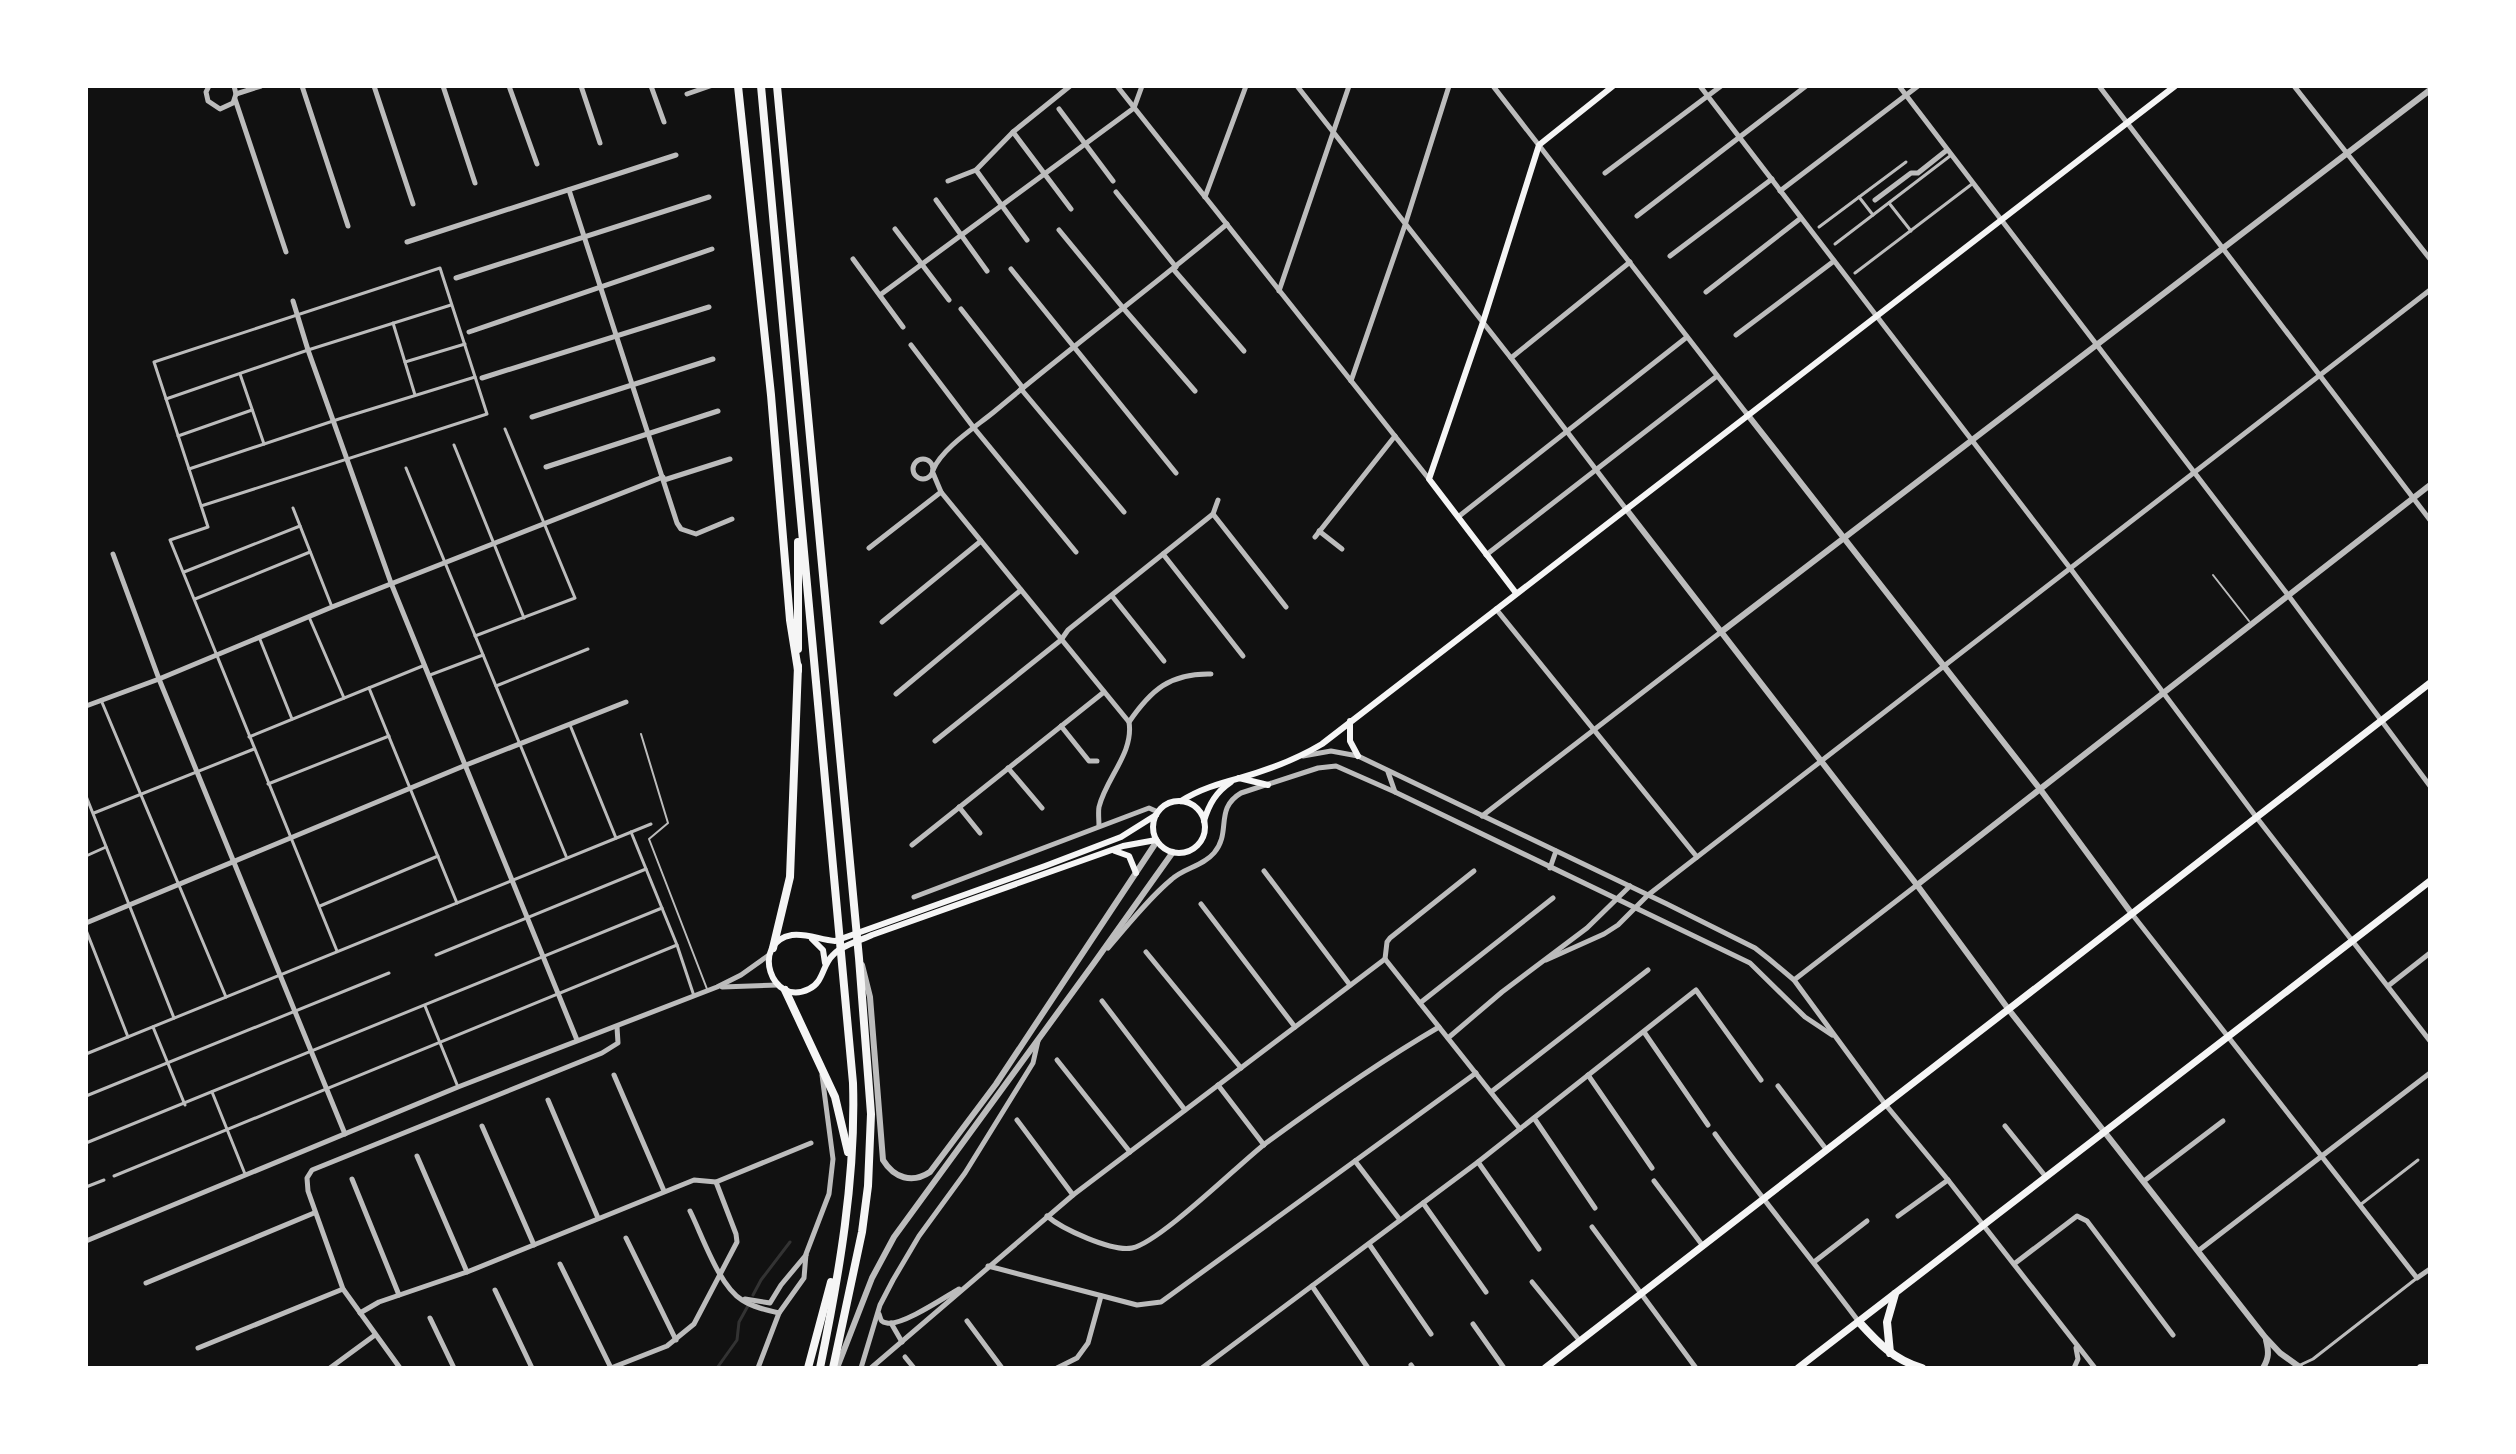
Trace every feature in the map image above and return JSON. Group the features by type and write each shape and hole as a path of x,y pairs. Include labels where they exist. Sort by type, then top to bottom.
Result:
{"highway":[{"path":"738,86 771,395 790,620 798,670"},
{"path":"761,86 853,1083 850,1179 832,1310 820,1368"},
{"path":"777,86 859,956 871,1114 868,1186 862,1232 835,1368"},
{"path":"771,951 790,877 800,513"},
{"path":"781,987 835,1097 843,1125 850,1179"},
{"path":"808,1368 842,1243"},
{"path":"1890,1353 1887,1322 1895,1294"},
{"path":"1859,1322 1890,1353 1922,1368"},
{"path":"2421,1368 2430,1368"}],"main road":[{"path":"1516,593 1429,479 1539,145 1613,86"},
{"path":"1157,840 1133,842 872,935 830,957 823,977 810,989 793,992 781,987 769,971 771,951 785,937 802,935 835,941 1109,841 1133,831 1169,803 1181,801 1208,786 1238,779 1302,756 2175,86"},
{"path":"1545,1368 2430,683"},
{"path":"1350,721 1350,741 1358,756"},
{"path":"1157,814 1153,828 1157,840 1173,852 1185,852 1198,843 1204,832 1204,821 1215,796 1238,779 1268,785"},
{"path":"1181,801 1195,807 1204,821"},
{"path":"1107,851 1120,851 1129,856 1136,873"},
{"path":"1798,1368 2430,881"},
{"path":"809,937 823,950 826,968"}],"street":[{"path":"209,86 206,97 215,108 229,107 236,97 261,86"},
{"path":"234,86 286,252"},
{"path":"302,86 348,226"},
{"path":"374,86 413,204"},
{"path":"443,86 475,183"},
{"path":"509,86 537,164"},
{"path":"581,86 600,143"},
{"path":"651,86 664,122"},
{"path":"687,94 710,86"},
{"path":"948,181 976,170 1013,132 1070,86"},
{"path":"1117,86 1429,479"},
{"path":"880,295 1134,108 1142,86"},
{"path":"1205,197 1246,86"},
{"path":"1297,86 1568,431 1917,885 2009,1010 2265,1337 2300,1367 2430,1269"},
{"path":"1279,291 1349,86"},
{"path":"1351,381 1449,86"},
{"path":"1493,86 2417,1278"},
{"path":"1700,86 2430,1041"},
{"path":"1605,173 1721,86"},
{"path":"1637,216 1806,86"},
{"path":"1899,86 2430,786"},
{"path":"1780,191 1918,86"},
{"path":"2099,86 2430,520"},
{"path":"2294,86 2430,259"},
{"path":"1482,816 2430,90"},
{"path":"1059,109 1113,181"},
{"path":"1013,132 1071,209"},
{"path":"1875,200 1911,173 1918,173 1949,153"},
{"path":"1835,244 1949,153"},
{"path":"407,242 676,155"},
{"path":"1819,227 1906,162"},
{"path":"976,170 1027,240"},
{"path":"1670,256 1772,179"},
{"path":"1855,273 1972,184"},
{"path":"569,190 677,523 688,532 702,533 732,519"},
{"path":"1116,192 1244,351"},
{"path":"456,278 709,197"},
{"path":"1859,197 1873,215"},
{"path":"936,200 987,271"},
{"path":"1889,203 1911,231"},
{"path":"1706,292 1801,218"},
{"path":"922,479 974,428 1227,224"},
{"path":"895,229 949,300"},
{"path":"1059,230 1195,391"},
{"path":"469,332 712,249"},
{"path":"853,259 903,327"},
{"path":"1736,335 1834,261"},
{"path":"1511,358 1630,262"},
{"path":"201,506 487,414 479,378 440,268 154,362 178,436 189,469 201,506 208,527 170,540 337,951"},
{"path":"1011,269 1176,473"},
{"path":"1546,960 1618,925 1648,895 2430,290"},
{"path":"293,301 332,421 391,583 577,1040"},
{"path":"166,399 451,305"},
{"path":"189,469 415,395 709,307"},
{"path":"961,309 1124,512"},
{"path":"393,323 415,395"},
{"path":"1458,517 1687,337"},
{"path":"405,362 465,344"},
{"path":"911,345 974,428 1076,552"},
{"path":"532,417 713,359"},
{"path":"240,374 264,444"},
{"path":"1486,555 1717,376"},
{"path":"178,436 252,410"},
{"path":"546,467 718,411"},
{"path":"475,636 575,598 505,429"},
{"path":"1342,549 1317,534 1395,436"},
{"path":"454,445 524,618"},
{"path":"940,458 918,460 913,465 914,474 939,490 1129,722 1130,733 1125,750 1099,807 1099,826"},
{"path":"86,706 543,523 663,478 730,459"},
{"path":"927,459 939,490"},
{"path":"406,468 566,858"},
{"path":"1794,980 2430,485"},
{"path":"869,548 939,490"},
{"path":"935,741 1213,514 1218,500"},
{"path":"293,508 332,607"},
{"path":"1213,514 1286,607"},
{"path":"183,573 300,526"},
{"path":"882,622 981,541"},
{"path":"194,599 310,552"},
{"path":"1163,554 1243,656"},
{"path":"113,556 159,679 345,1134"},
{"path":"896,694 1021,590"},
{"path":"1112,596 1164,661"},
{"path":"1496,608 1697,857"},
{"path":"309,617 344,698"},
{"path":"259,637 292,719"},
{"path":"496,686 588,649"},
{"path":"429,675 483,655"},
{"path":"249,737 425,665"},
{"path":"1129,722 1144,700 1175,678 1211,674"},
{"path":"369,688 457,903"},
{"path":"912,845 1104,692"},
{"path":"101,700 226,997"},
{"path":"86,923 626,702"},
{"path":"570,725 616,838"},
{"path":"1061,726 1089,761 1097,761"},
{"path":"268,784 389,736"},
{"path":"93,813 254,749"},
{"path":"1302,756 1331,751 1358,756 1755,948 1794,980 1885,1104 2095,1368"},
{"path":"1094,963 1173,878 1214,854 1223,837 1224,814 1230,801 1241,793 1318,768 1336,766 1750,963 1805,1017 1836,1038"},
{"path":"1008,768 1042,808"},
{"path":"1388,771 1395,792"},
{"path":"86,796 174,1018"},
{"path":"959,807 980,833"},
{"path":"914,897 1149,808 1157,814"},
{"path":"86,1054 651,824"},
{"path":"631,832 677,945 694,996"},
{"path":"859,956 870,997 883,1160 892,1172 901,1177 923,1177 936,1166 996,1084 1157,840"},
{"path":"86,856 106,847"},
{"path":"1550,868 1556,851"},
{"path":"835,1368 872,1278 894,1237 1173,852"},
{"path":"318,907 438,856"},
{"path":"436,955 646,869"},
{"path":"1264,871 1350,985"},
{"path":"1474,871 1390,938 1385,959 1520,1129"},
{"path":"1448,1038 1502,992 1587,928 1630,886"},
{"path":"1420,1003 1553,898"},
{"path":"1201,904 1295,1027"},
{"path":"86,1143 662,908"},
{"path":"86,930 128,1037"},
{"path":"114,1176 677,945"},
{"path":"86,1241 458,1087 708,991 741,975 771,951"},
{"path":"1146,952 1241,1068"},
{"path":"2388,986 2430,953"},
{"path":"871,1368 1073,1195 1385,959"},
{"path":"1491,1092 1648,970"},
{"path":"86,1096 389,973"},
{"path":"717,987 781,987"},
{"path":"1202,1368 1478,1162 1696,990 1761,1080"},
{"path":"1102,1001 1185,1110"},
{"path":"425,1005 458,1087"},
{"path":"153,1027 184,1104"},
{"path":"400,1368 343,1289 308,1191 307,1178 312,1170 602,1053 618,1043 617,1027"},
{"path":"1047,1216 1057,1224 1100,1242 1123,1248 1136,1247 1171,1223 1264,1145 1361,1075 1439,1027"},
{"path":"1644,1032 1708,1125"},
{"path":"861,1368 880,1305 919,1236 965,1173 1033,1063 1039,1038"},
{"path":"1057,1060 1130,1152"},
{"path":"758,1368 779,1313 804,1278 806,1254 826,1204 833,1159 821,1066"},
{"path":"988,1266 1137,1305 1161,1302 1476,1073"},
{"path":"2198,1251 2430,1073"},
{"path":"614,1075 664,1191"},
{"path":"1588,1075 1652,1168"},
{"path":"1218,1085 1264,1145"},
{"path":"1778,1086 1826,1149"},
{"path":"212,1092 245,1174"},
{"path":"548,1100 598,1218"},
{"path":"1534,1118 1595,1208"},
{"path":"1017,1120 1073,1195"},
{"path":"2144,1181 2223,1121"},
{"path":"482,1126 534,1245"},
{"path":"2005,1126 2046,1177"},
{"path":"1715,1134 1859,1322"},
{"path":"360,1313 379,1302 467,1272 664,1191 694,1180 716,1182 811,1143"},
{"path":"417,1156 467,1272"},
{"path":"2360,1205 2418,1160"},
{"path":"1355,1161 1400,1220"},
{"path":"1478,1162 1539,1249"},
{"path":"352,1179 399,1295"},
{"path":"86,1187 104,1180"},
{"path":"1898,1216 1948,1180"},
{"path":"1654,1181 1703,1246"},
{"path":"560,1264 611,1368 667,1346 694,1324 737,1242 716,1182"},
{"path":"1423,1203 1486,1292"},
{"path":"690,1211 721,1275 739,1298 779,1313"},
{"path":"146,1283 314,1213"},
{"path":"2014,1264 2077,1216 2087,1221 2173,1335"},
{"path":"1814,1262 1867,1221"},
{"path":"1592,1227 1696,1368"},
{"path":"626,1238 676,1340"},
{"path":"1369,1244 1431,1334"},
{"path":"739,1298 770,1303 806,1254"},
{"path":"1532,1282 1580,1341"},
{"path":"880,1305 880,1318 891,1323 967,1285"},
{"path":"1312,1286 1368,1368"},
{"path":"198,1348 343,1289"},
{"path":"495,1290 532,1368"},
{"path":"1057,1368 1077,1358 1088,1343 1101,1296"},
{"path":"430,1318 454,1368"},
{"path":"967,1321 1002,1368"},
{"path":"891,1323 902,1342"},
{"path":"1473,1324 1504,1368"},
{"path":"330,1368 375,1335"},
{"path":"2263,1368 2269,1351 2265,1337"},
{"path":"2072,1340 2077,1352 2074,1368"},
{"path":"905,1357 914,1368"}],"lane":[{"path":"2213,575 2251,624"},
{"path":"641,734 668,823 649,839 708,991"}],"waterway":[{"path":"753,1295 790,1242"},
{"path":"717,1368 737,1340 739,1322 749,1304"}]}
